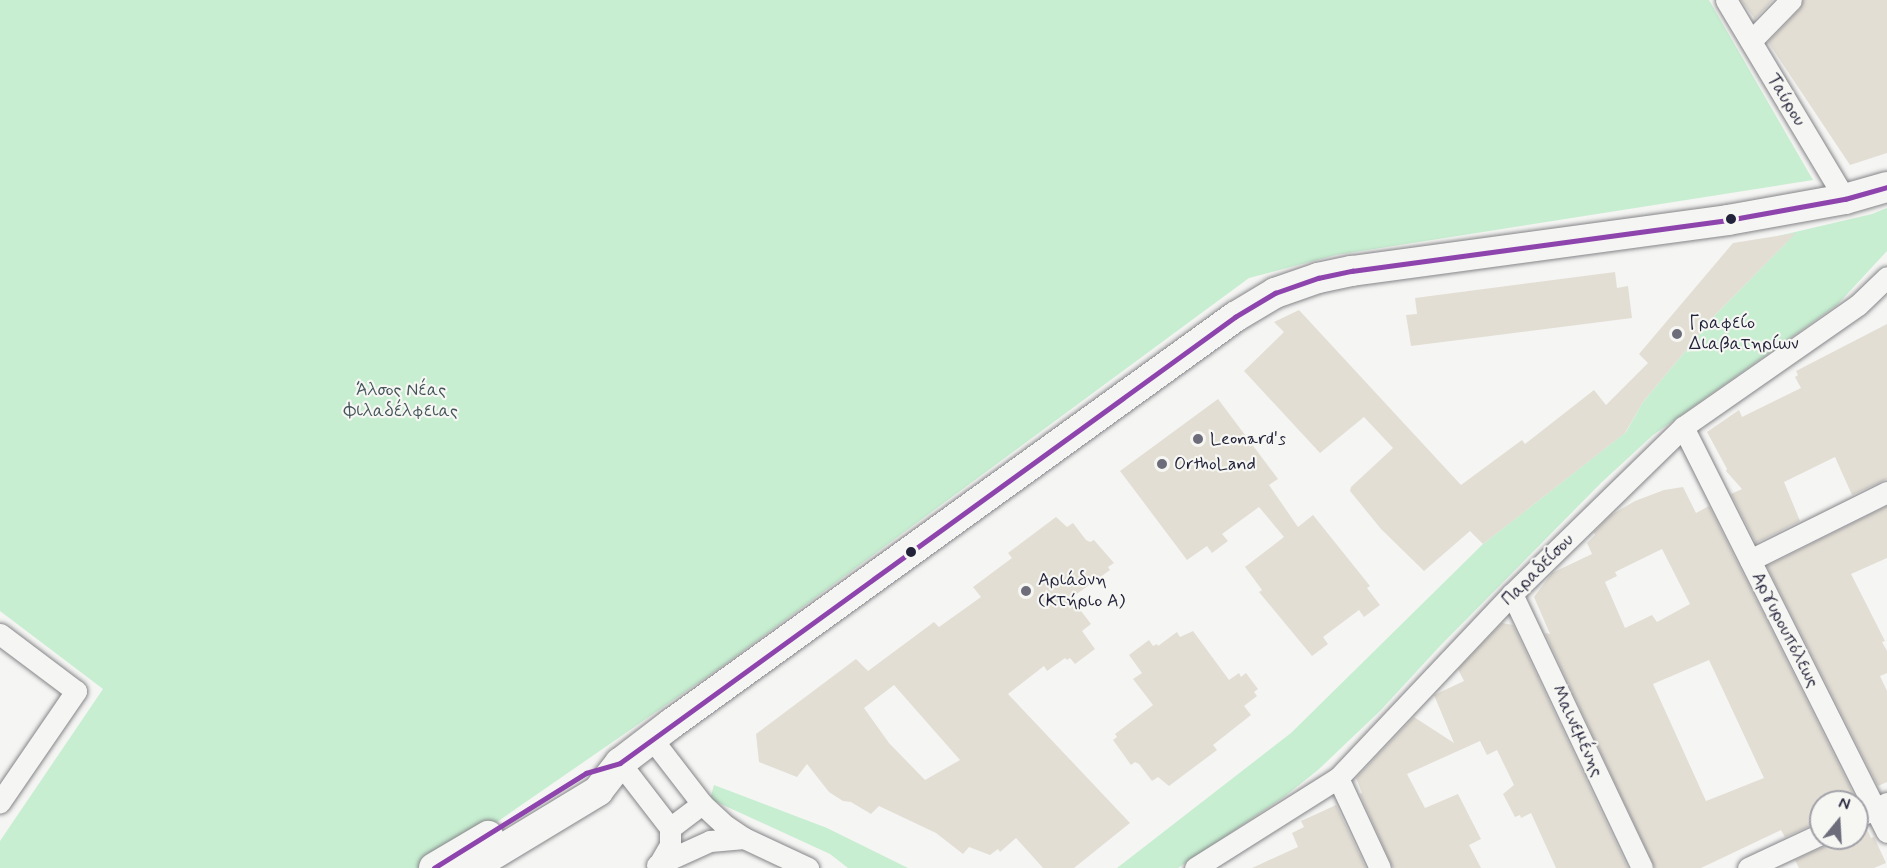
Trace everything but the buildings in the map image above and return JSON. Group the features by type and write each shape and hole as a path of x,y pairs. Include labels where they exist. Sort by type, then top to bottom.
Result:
{"main road":[{"path":"471,868 598,791 620,763 652,739 1235,317 1275,293 1318,278 1352,271 1704,223 1845,199 1887,187"},
{"path":"434,868 586,773 620,763"}],"street":[{"name":"Ταύρου","path":"1726,0 1845,199"},
{"path":"1751,41 1791,0"},
{"name":"Παραδείσου","path":"1195,868 1338,778 1512,594 1683,427 1858,305 1887,277"},
{"name":"Αργυρουπόλεως","path":"1683,427 1873,810 1887,832"},
{"path":"1750,560 1887,492"},
{"name":"Μαινεμένης","path":"1512,594 1642,868"},
{"path":"0,634 76,691 0,802"},
{"path":"652,739 702,804 726,826 744,838 808,868"},
{"path":"620,763 669,828 670,845 656,866"},
{"path":"1338,778 1380,868"},
{"path":"669,828 702,804"},
{"path":"656,866 710,841 744,838"},
{"path":"1748,868 1785,860 1809,843"}],"green space":[{"name":"Άλσος Νέας Φιλαδέλφειας","path":"0,0 1709,0 1813,180 1336,255 1249,278 724,665 494,824 417,868 0,868 0,841 103,689 0,611"},
{"path":"1887,208 1887,251 1837,305 1653,435 1601,483 1440,646 1380,711 1318,770 1284,797 1178,868 1117,868 1291,733 1483,544 1626,432 1643,402 1716,314 1785,244 1778,236 1872,214"},
{"path":"714,785 827,828 908,868 848,868 830,854 710,799"}],"transit line":[{"path":"434,868 586,773 620,763 1235,317 1275,293 1318,278 1352,271 1728,220 1845,199 1887,187"}],"place":[{"name":"Γραφείο Διαβατηρίων","path":"1677,334"},
{"name":"Leonard's","path":"1198,439"},
{"name":"OrthoLand","path":"1162,464"},
{"name":"Αριάδνη (Κτήριο Α)","path":"1026,591"}]}
